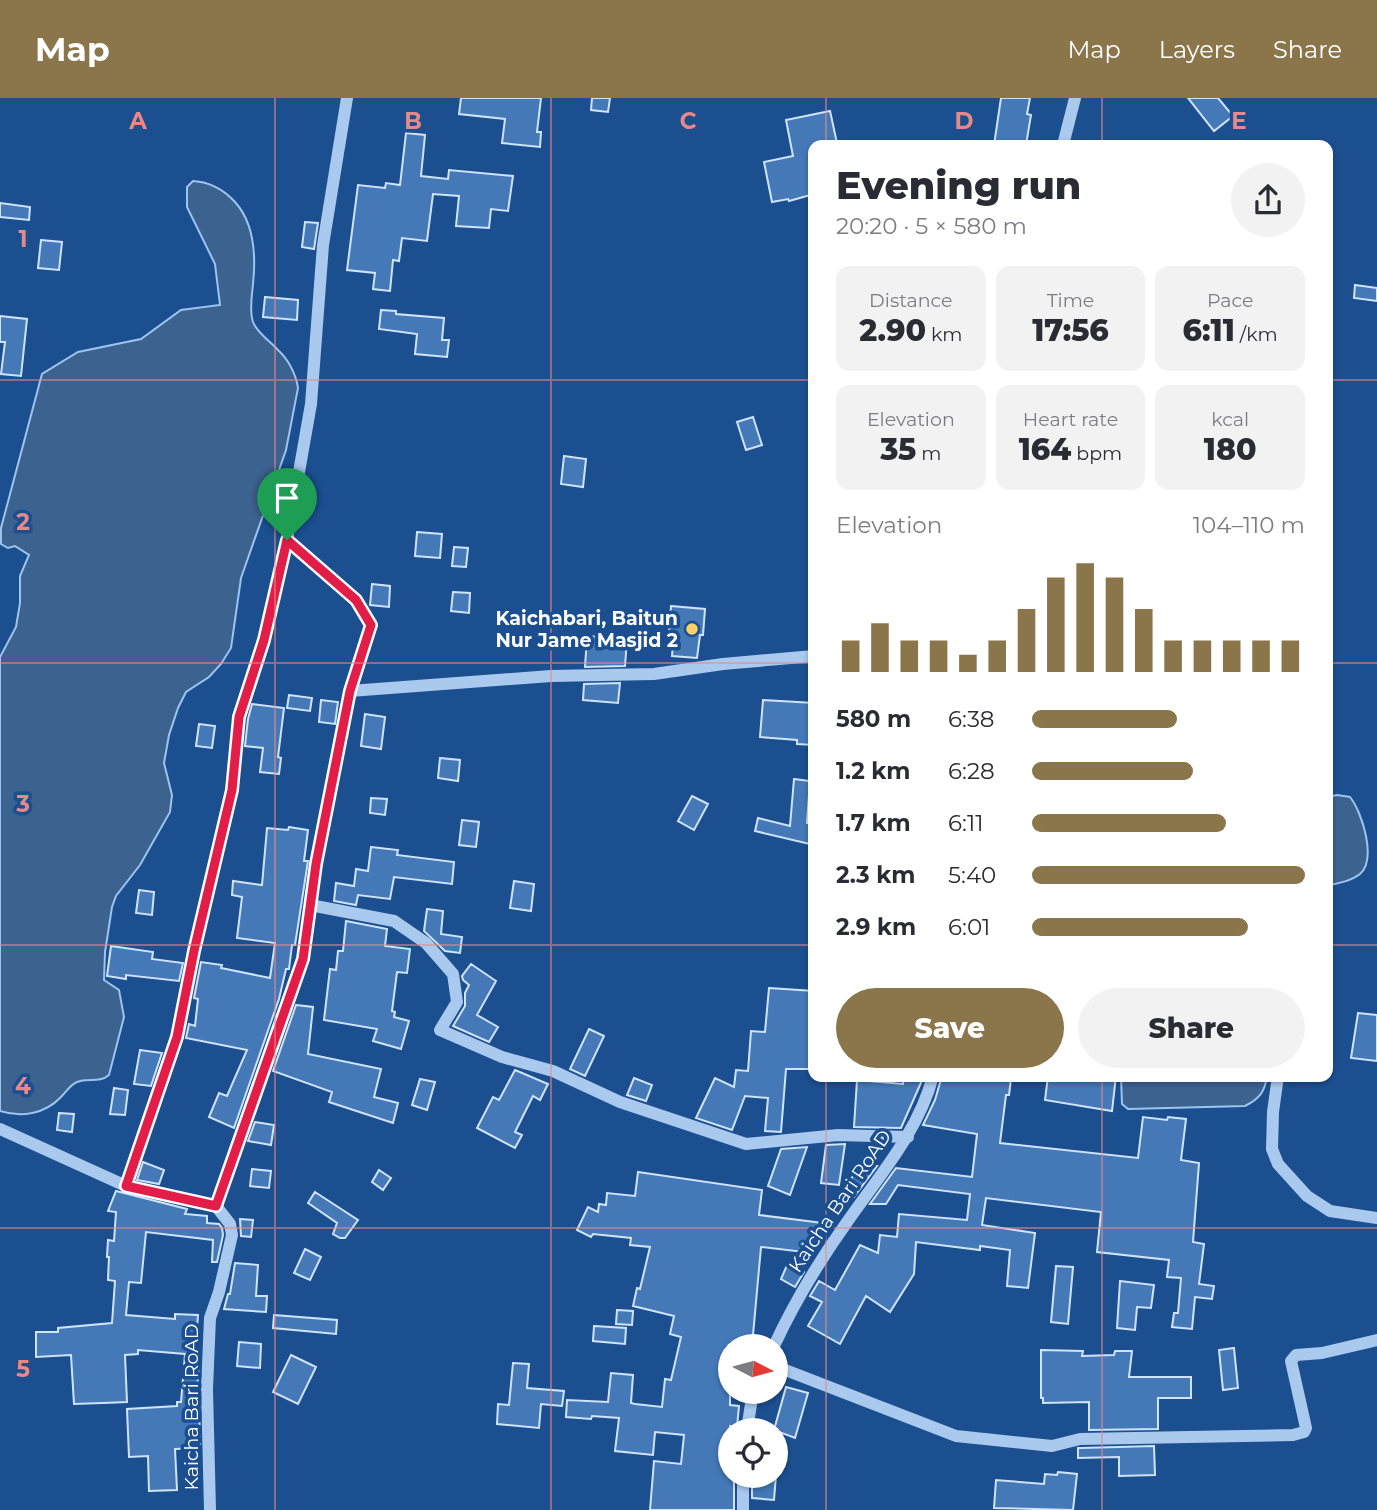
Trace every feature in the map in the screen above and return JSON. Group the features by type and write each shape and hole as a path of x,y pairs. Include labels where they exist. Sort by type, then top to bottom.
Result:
{"street":[{"path":"126,1186 177,1037 232,790 239,717 264,640 287,540 311,404 323,246 347,98"},
{"path":"1064,140 1075,98"},
{"path":"0,1129 126,1186 216,1206 303,959 310,905 350,691 371,625 356,600 287,540"},
{"path":"350,691 551,676 654,674 723,664 808,657"},
{"path":"310,905 394,921 426,943 453,974 457,1002 440,1030 502,1057 553,1071 620,1102 746,1144 838,1135 908,1137"},
{"name":"Kaicha Bari RoAD","path":"780,1334 793,1306 829,1249 908,1137 927,1099 931,1082"},
{"path":"1277,1082 1272,1149 1278,1164 1307,1196 1330,1212 1377,1218"},
{"name":"Kaicha Bari RoAD","path":"210,1510 207,1388 210,1318 232,1235 230,1224 216,1206"},
{"path":"788,1371 956,1436 1052,1446 1080,1439 1293,1435 1304,1432 1306,1428 1291,1361 1296,1355 1322,1353 1377,1340"},
{"path":"743,1488 743,1510"}],"water":[{"path":"193,181 221,190 231,198 247,220 253,241 253,322 288,362 298,388 286,450 241,578 231,648 209,677 186,692 169,735 164,763 172,795 170,812 140,865 116,896 112,907 104,980 119,990 124,1017 109,1075 102,1079 75,1083 55,1103 40,1111 8,1113 0,1111 0,657 16,627 20,603 20,576 29,555 15,546 8,548 1,544 1,528 42,374 78,352 141,339 181,310 220,305 215,264 187,207 187,187"},
{"path":"1333,796 1350,797 1355,804 1366,836 1367,858 1360,874 1333,884"},
{"path":"1121,1082 1266,1082 1254,1101 1245,1106 1128,1109 1122,1104"}],"building":[{"path":"461,98 541,98 537,132 541,132 540,147 502,143 505,119 459,114"},
{"path":"592,98 610,98 608,112 591,110"},
{"path":"1001,98 1030,98 1027,114 1031,115 1027,140 995,140"},
{"path":"1188,98 1218,98 1233,116 1214,131"},
{"path":"830,111 836,140 808,140 808,196 772,202 764,162 793,156 786,120"},
{"path":"406,133 425,135 421,176 448,179 449,170 513,176 508,211 491,209 489,228 456,226 459,196 433,194 427,241 402,238 399,261 393,260 390,291 373,289 375,273 347,270 358,185 385,188 386,183 400,185"},
{"path":"0,203 30,207 29,220 0,217"},
{"path":"305,222 318,223 314,249 302,247"},
{"path":"41,240 62,242 59,270 38,268"},
{"path":"1355,285 1377,288 1377,301 1354,298"},
{"path":"265,297 298,300 297,320 263,317"},
{"path":"381,310 444,318 442,340 449,340 447,357 415,354 417,334 379,329"},
{"path":"0,316 27,319 21,376 1,374 5,342 0,342"},
{"path":"753,417 762,445 746,450 737,422"},
{"path":"564,456 586,459 583,487 561,484"},
{"path":"417,532 442,534 440,558 415,556"},
{"path":"454,547 468,548 466,567 452,566"},
{"path":"372,584 390,586 389,607 370,605"},
{"path":"453,592 470,593 469,613 451,611"},
{"path":"671,606 705,609 703,635 700,635 697,658 672,656 674,633 669,633"},
{"path":"587,636 627,639 625,666 585,667"},
{"path":"620,683 618,703 583,700 584,684"},
{"path":"289,695 312,698 310,711 287,708"},
{"path":"321,700 338,702 335,724 319,722"},
{"path":"763,700 808,703 808,745 797,744 797,740 760,737"},
{"path":"252,704 284,708 278,757 281,758 279,774 260,772 263,748 245,746"},
{"path":"365,714 385,717 381,749 361,746"},
{"path":"199,724 215,726 212,748 196,746"},
{"path":"440,758 460,760 458,781 438,778"},
{"path":"794,779 808,781 808,844 755,831 758,818 790,826"},
{"path":"692,796 708,804 694,830 678,821"},
{"path":"371,798 387,799 385,815 370,813"},
{"path":"462,820 479,822 476,847 459,845"},
{"path":"289,827 308,830 304,861 308,861 295,945 292,945 289,969 286,969 279,999 234,1128 209,1117 219,1093 227,1096 247,1050 186,1038 189,1024 195,1026 198,999 194,998 201,962 270,978 275,943 237,938 242,897 232,895 233,881 262,885 267,828 288,830"},
{"path":"371,847 398,850 397,855 454,862 452,884 394,877 390,899 358,895 356,905 334,901 336,883 354,886 356,869 368,871"},
{"path":"514,881 534,884 531,911 510,908"},
{"path":"139,890 154,892 152,915 136,913"},
{"path":"427,909 443,911 441,934 462,937 460,953 445,951 424,931"},
{"path":"346,921 387,929 385,946 410,949 407,973 397,972 392,1011 395,1012 394,1017 409,1021 401,1049 373,1041 377,1029 324,1020 330,969 336,970 338,951 343,951"},
{"path":"111,946 153,952 152,959 183,963 179,981 126,975 126,979 107,976"},
{"path":"471,964 496,981 477,1015 498,1027 489,1042 453,1026 465,1006 465,993 469,985 462,976"},
{"path":"769,988 808,991 808,1069 786,1069 781,1132 765,1131 768,1098 745,1096 732,1130 696,1118 715,1078 734,1087 736,1070 748,1071 751,1031 765,1032"},
{"path":"296,1005 313,1007 308,1054 381,1069 374,1097 398,1103 393,1123 329,1102 332,1092 273,1071"},
{"path":"1358,1013 1377,1015 1377,1061 1351,1058"},
{"path":"589,1029 604,1036 585,1076 570,1069"},
{"path":"140,1050 162,1053 151,1086 134,1084"},
{"path":"515,1070 548,1084 540,1100 533,1096 515,1132 522,1135 515,1148 477,1128 493,1097 499,1100"},
{"path":"634,1078 652,1085 646,1101 627,1095"},
{"path":"420,1079 435,1082 427,1110 412,1105"},
{"path":"857,1082 921,1082 901,1128 854,1127"},
{"path":"940,1082 1011,1082 1009,1095 1006,1095 1000,1143 1138,1158 1143,1117 1186,1119 1181,1160 1199,1163 1193,1242 1204,1244 1199,1284 1214,1286 1212,1299 1195,1297 1192,1329 1172,1327 1174,1313 1178,1313 1181,1278 1167,1277 1169,1260 1097,1252 1101,1212 986,1198 982,1225 1035,1233 1028,1288 1007,1286 1010,1250 980,1246 980,1250 916,1242 914,1274 890,1312 866,1296 840,1344 808,1326 822,1302 810,1296 819,1281 835,1290 860,1245 878,1253 880,1235 897,1237 899,1214 967,1220 970,1194 898,1185 886,1204 870,1204 896,1168 972,1177 977,1134 923,1125"},
{"path":"1047,1082 1115,1082 1112,1111 1045,1100"},
{"path":"114,1088 128,1090 125,1115 110,1114"},
{"path":"59,1113 74,1114 72,1132 57,1130"},
{"path":"255,1122 274,1125 271,1145 248,1141"},
{"path":"845,1144 839,1185 821,1183 826,1145"},
{"path":"807,1147 790,1195 768,1186 781,1149"},
{"path":"864,1161 877,1166 854,1197 843,1190"},
{"path":"143,1162 164,1170 159,1184 137,1180"},
{"path":"252,1169 271,1171 269,1188 250,1186"},
{"path":"379,1170 391,1178 383,1190 372,1182"},
{"path":"638,1172 762,1190 759,1215 831,1224 819,1240 814,1237 812,1253 761,1247 753,1334 718,1334 718,1404 739,1406 738,1418 718,1418 718,1488 734,1488 734,1510 650,1510 654,1461 681,1464 684,1435 655,1432 653,1455 615,1451 619,1418 566,1417 567,1400 608,1402 611,1373 633,1375 631,1403 635,1404 662,1407 665,1379 671,1380 681,1337 670,1334 674,1316 633,1306 650,1247 630,1245 631,1238 593,1234 591,1237 577,1230 588,1207 598,1212 599,1204 606,1205 607,1193 635,1196"},
{"path":"116,1191 187,1209 185,1214 207,1216 207,1223 219,1224 222,1228 217,1262 212,1262 213,1240 146,1232 141,1283 129,1282 126,1315 175,1319 175,1314 198,1315 195,1352 200,1352 196,1402 199,1402 200,1448 175,1449 177,1490 149,1491 148,1456 129,1457 127,1409 177,1406 177,1402 181,1402 185,1354 138,1350 138,1354 125,1355 127,1402 74,1404 71,1355 36,1357 36,1332 58,1332 58,1328 112,1323 115,1281 108,1280 107,1257 108,1240 114,1241 116,1212 108,1211"},
{"path":"315,1192 358,1220 345,1238 333,1234 337,1223 308,1203"},
{"path":"240,1219 253,1220 251,1237 241,1236"},
{"path":"305,1249 321,1257 310,1280 294,1273"},
{"path":"235,1263 258,1265 256,1296 267,1296 266,1312 224,1309 230,1294"},
{"path":"788,1263 804,1272 795,1287 781,1279"},
{"path":"1056,1266 1073,1267 1068,1324 1051,1322"},
{"path":"1120,1281 1154,1285 1151,1308 1137,1307 1135,1330 1117,1328"},
{"path":"617,1310 633,1311 632,1325 616,1324"},
{"path":"274,1315 337,1320 336,1334 273,1328"},
{"path":"594,1326 626,1328 625,1344 593,1341"},
{"path":"239,1342 261,1344 260,1368 237,1366"},
{"path":"1234,1348 1238,1388 1223,1390 1219,1350"},
{"path":"1041,1350 1083,1351 1082,1356 1114,1355 1115,1351 1132,1351 1129,1377 1191,1377 1191,1398 1158,1398 1158,1429 1089,1430 1089,1402 1043,1403"},
{"path":"291,1355 316,1367 298,1404 273,1392"},
{"path":"513,1363 529,1364 527,1388 564,1391 562,1406 541,1404 539,1428 497,1424 498,1404 509,1405"},
{"path":"788,1388 808,1393 795,1438 788,1435 788,1418 777,1418 781,1404 788,1404"},
{"path":"1154,1446 1155,1475 1119,1476 1119,1457 1078,1458 1078,1448"},
{"path":"1058,1472 1077,1474 1073,1510 994,1508 996,1480 1044,1484 1045,1474 1057,1475"},
{"path":"752,1488 775,1488 774,1500 752,1498"}],"place":[{"name":"Kaichabari, Baitun Nur Jame Masjid 2","path":"692,629"}],"route":[{"path":"287,540 356,600 371,625 350,691 316,864 303,959 216,1206 126,1186 177,1037 232,790 239,717 264,640 287,540"}]}
